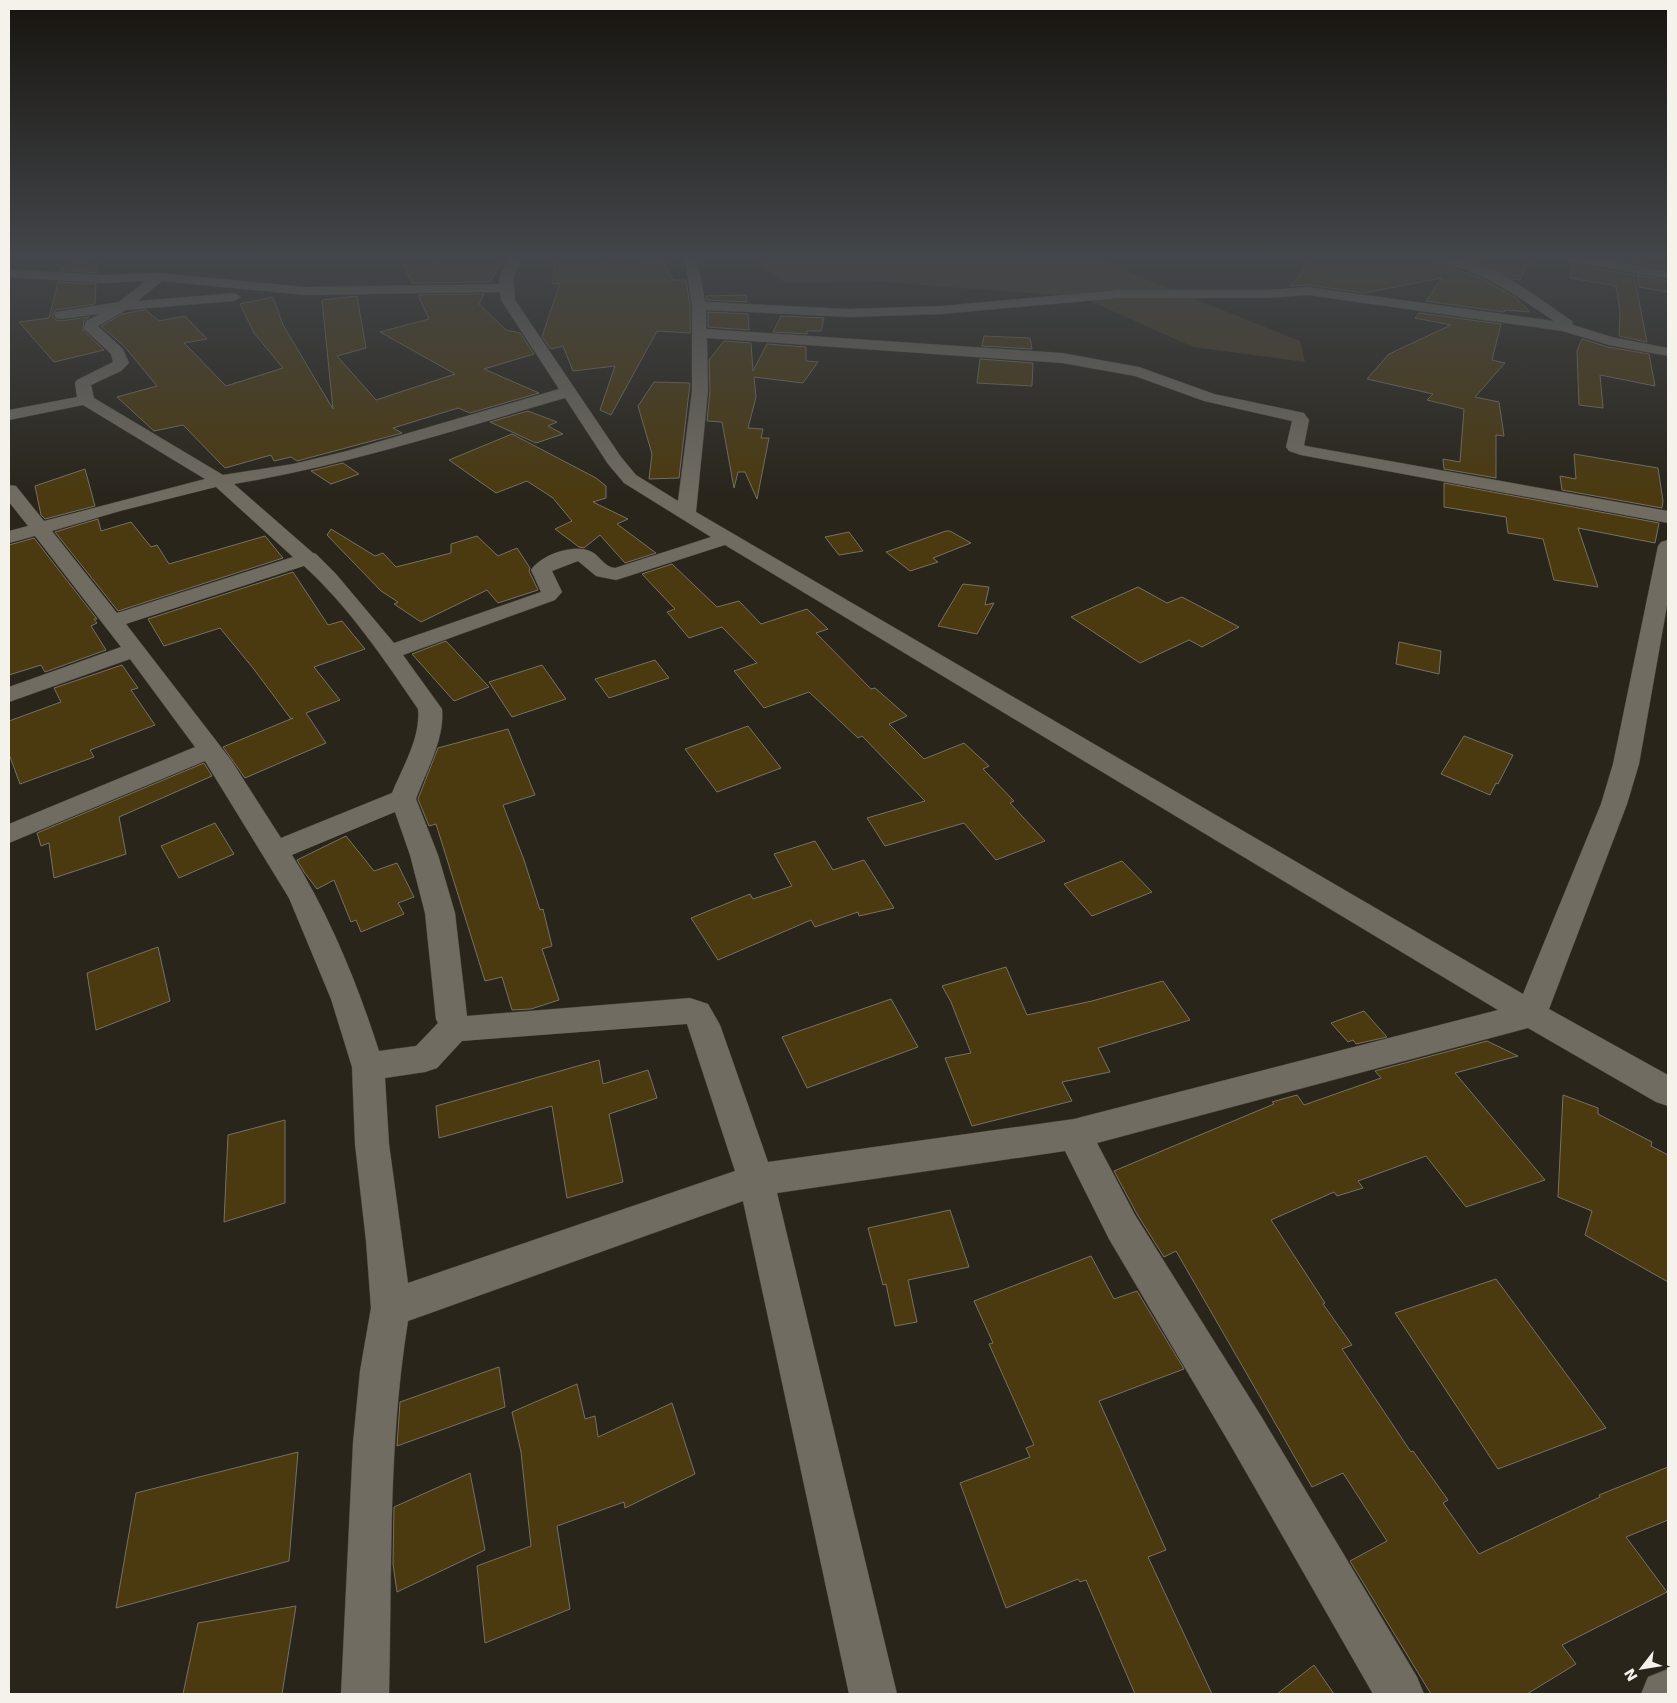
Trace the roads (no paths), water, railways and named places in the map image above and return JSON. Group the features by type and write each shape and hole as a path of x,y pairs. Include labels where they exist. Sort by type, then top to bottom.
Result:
{"street":[{"path":"86,400 83,383 121,364 118,352 101,336"},
{"path":"532,336 614,460 630,478 654,495 1531,1014 1668,1092"},
{"path":"686,514 700,391 700,336"},
{"path":"755,336 1032,354 1128,369 1150,375 1210,398 1298,417 1301,420 1295,446 1300,450 1668,517"},
{"path":"1596,336 1609,341 1668,352"},
{"path":"9,537 220,481 352,455 568,392"},
{"path":"9,415 86,400 220,481 309,558 329,578 390,652 432,713 426,739 403,799 424,855 440,913 452,1019 456,1026 465,1029 690,1011 696,1013 704,1025 756,1180 874,1694"},
{"path":"9,490 113,621 210,750 275,851 303,897 340,982 368,1067 372,1144 391,1308 380,1371 374,1443 365,1694"},
{"path":"390,652 548,596 552,592 541,570 546,564 576,554 582,555 602,573 616,574 728,538"},
{"path":"1531,1014 1614,804 1662,613 1668,546"},
{"path":"113,621 309,558"},
{"path":"9,695 135,650"},
{"path":"9,834 210,750"},
{"path":"275,851 403,799"},
{"path":"391,1308 756,1180 1074,1134 1531,1014"},
{"path":"368,1067 425,1058 456,1026"},
{"path":"1074,1134 1122,1226 1246,1431 1400,1694"}]}
